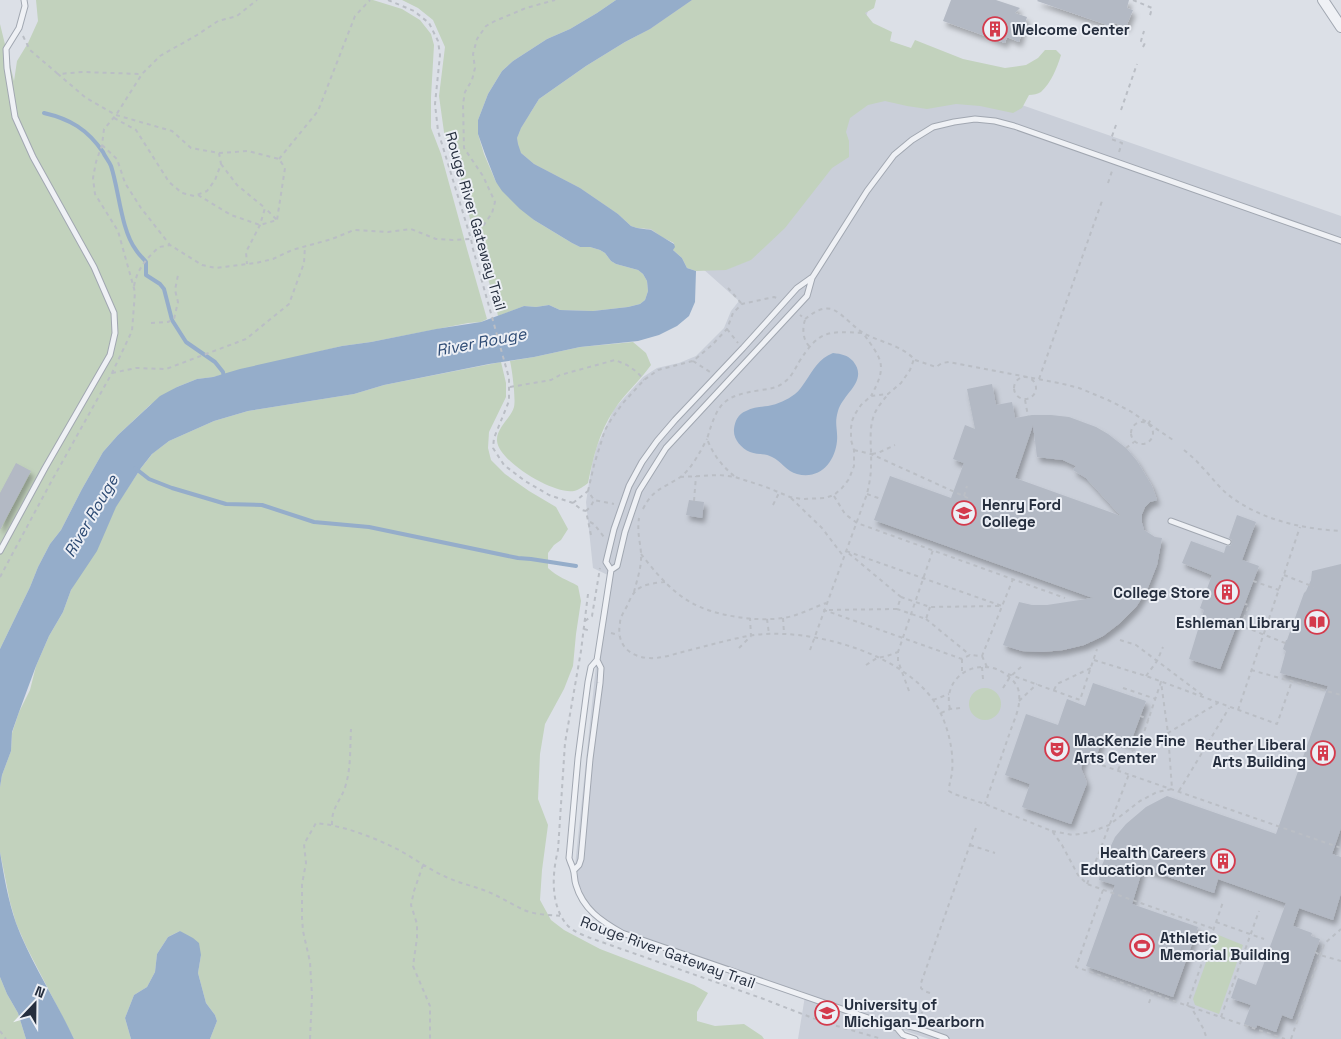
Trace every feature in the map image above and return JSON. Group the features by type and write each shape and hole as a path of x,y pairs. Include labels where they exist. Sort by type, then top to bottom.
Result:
{"street":[{"path":"1323,0 1341,27"}],"lane":[{"path":"0,551 2,542 110,355 115,333 114,313 94,267 33,157 15,117 7,68 6,49 19,28 25,6 24,0"},
{"path":"611,570 617,566 625,532 639,491 666,448 807,296 812,278 867,191 894,155 912,140 933,127 975,119 995,121 1014,126 1341,241"},
{"path":"812,278 797,288 675,420 642,462 629,486 614,528 606,562 611,570 597,660 591,667 578,758 569,858 574,870 575,883 586,906 599,919 622,933 897,1028 902,1035 915,1039"},
{"path":"1171,521 1228,542"},
{"path":"574,870 581,860 590,759 600,683 601,668 597,660"},
{"path":"897,1028 905,1025 946,1039"}],"path":[{"path":"0,577 112,373 132,331 136,292 118,231 95,194 93,178 102,145 104,129 114,118 142,74 160,56 218,21 237,16 257,0"},
{"path":"279,160 318,111 356,16 370,0"},
{"name":"Rouge River Gateway Trail","path":"388,0 414,11 429,23 438,41 440,55 435,104 438,131 471,239 509,378 509,400 493,443 493,448 504,465 525,481 549,494 573,502 578,508 586,511"},
{"path":"102,145 117,159 125,183 141,208 170,245 202,265 216,268 273,259 292,250 354,230 388,232 411,229 436,239 471,239 480,232 492,213 496,202 464,148 463,104 465,92 472,80 475,68 473,54 477,40 486,26 494,21 526,8 555,0"},
{"path":"1134,0 1152,8 1149,18"},
{"path":"19,28 30,50 86,98 116,115 172,131 191,148 219,153 248,151 279,160 285,168 277,220"},
{"path":"1143,47 1145,43 1141,42 1144,32"},
{"path":"1121,110 1137,64"},
{"path":"58,74 84,72 142,74"},
{"path":"114,118 136,130 169,182 182,193 194,196 207,191 215,180 221,164"},
{"path":"1116,125 1110,139 1122,143 1119,152"},
{"path":"219,153 221,164 237,185 277,220"},
{"path":"1108,183 1112,171"},
{"path":"198,194 231,215 260,225 277,220"},
{"path":"1039,379 1102,201"},
{"path":"246,264 246,252 260,225 265,208"},
{"path":"134,287 136,276 147,258 159,246 170,245"},
{"path":"112,373 136,368 166,369 246,339 289,304 304,262 305,246"},
{"path":"151,323 168,322 174,319 178,302 175,290 178,275"},
{"path":"728,288 742,304"},
{"path":"573,502 588,491 594,465 612,418 644,380 658,370 693,360 712,345 727,329 733,313 742,304 774,297 781,300"},
{"path":"809,346 804,338 805,319 819,310 833,309 863,333 908,353 914,360 936,367 942,363 949,362 1079,388 1130,410 1173,440"},
{"path":"797,313 805,319"},
{"path":"727,329 743,348"},
{"path":"680,478 695,459 707,439 715,416 731,397 744,392 772,388 782,384 791,376 809,346 818,338 828,333 863,333"},
{"path":"827,602 798,614 783,618 767,619 718,613 704,608 690,602 665,582 642,554 638,539 638,525 640,514 653,494 680,478 719,475 735,477 790,497 802,499 816,500 834,495 842,488 854,466 854,450 851,440 852,421 861,405 871,396 879,381 882,369 879,357 863,333"},
{"path":"510,388 551,380 560,375 615,360 627,365 644,380"},
{"path":"693,360 716,377"},
{"path":"810,650 867,494 872,465 870,438 874,415 888,394 906,376 914,360"},
{"path":"1027,377 1033,381 1036,387 1034,394 1026,400 1015,395 1013,387 1016,380 1027,377"},
{"path":"871,396 888,394"},
{"path":"1026,400 1028,416"},
{"path":"1148,424 1152,418"},
{"path":"1141,422 1148,424 1153,430 1152,440 1141,445 1134,442 1131,435 1132,428 1141,422"},
{"path":"707,439 716,458 735,477"},
{"path":"1126,448 1134,442"},
{"path":"871,454 878,453 895,445"},
{"path":"854,450 871,454 970,499"},
{"path":"1184,450 1230,496 1258,513 1300,527 1341,531"},
{"path":"694,500 696,476"},
{"path":"964,496 967,486"},
{"path":"588,491 594,500 617,505"},
{"path":"773,505 780,493"},
{"path":"867,494 881,499"},
{"path":"834,495 845,514 856,523 1065,598"},
{"path":"790,497 822,528 844,557"},
{"path":"591,535 586,511 594,500"},
{"path":"589,521 594,524 605,538"},
{"path":"1238,710 1300,527"},
{"path":"909,692 898,661 898,652 933,550"},
{"path":"846,551 1002,606"},
{"path":"846,551 901,597 915,602 930,607 1002,606"},
{"path":"642,554 634,592 620,621 619,635 628,651 635,656 650,659 751,636 784,634 815,637 847,645 878,658 901,669 913,678 933,700 940,713 949,736 952,757 949,791 1052,831 1073,835 1091,832 1109,825 1157,792 1172,789"},
{"path":"585,621 592,616 600,567"},
{"path":"1284,575 1314,587"},
{"path":"987,666 982,656 1013,579"},
{"path":"1253,581 1279,590"},
{"path":"634,592 641,586 665,582"},
{"name":"Rouge River Gateway Trail","path":"588,594 581,651 565,743 558,850 554,866 554,888 558,910 569,928 593,939 761,998 823,1022 882,1039"},
{"path":"897,609 901,597"},
{"path":"1241,626 1249,605 1245,604"},
{"path":"926,619 930,607"},
{"path":"824,610 897,609 926,619 970,655"},
{"path":"824,610 962,659 970,655 982,656"},
{"path":"739,648 751,636 750,618"},
{"path":"783,618 784,634"},
{"path":"767,619 770,635"},
{"path":"1237,624 1285,643"},
{"path":"584,629 591,631"},
{"path":"611,633 619,635"},
{"path":"1120,640 1136,645 1207,699"},
{"path":"1146,676 1157,661 1163,647"},
{"path":"950,709 948,702 949,694 955,681 962,673 968,670 987,666 1080,700 1097,649"},
{"path":"866,665 878,658 898,652"},
{"path":"962,659 962,673"},
{"path":"1094,660 1146,676 1277,724 1292,681"},
{"path":"1002,688 1022,666"},
{"path":"982,667 983,679"},
{"path":"1054,690 1057,684 1091,668"},
{"path":"1251,670 1341,695"},
{"path":"985,804 1018,710 1019,693 1011,676"},
{"path":"1140,747 1161,682"},
{"path":"1161,682 1168,733 1172,789"},
{"path":"1019,701 1037,684"},
{"path":"1123,688 1156,699"},
{"path":"933,700 949,694"},
{"path":"1124,758 1130,752 1168,733 1218,703"},
{"path":"1178,791 1229,707"},
{"path":"940,713 960,708"},
{"path":"1140,716 1149,719"},
{"path":"332,824 335,805 346,785 351,729"},
{"path":"1104,737 1127,746 1118,770"},
{"path":"1087,760 1341,848"},
{"path":"1087,884 1129,774"},
{"path":"310,1039 312,996 310,962 303,930 302,884 306,864 304,844 316,823 332,824 377,840 447,878 505,899 524,910 562,916"},
{"path":"930,993 921,988 921,983 977,825"},
{"path":"1052,831 1078,874 1087,884 1214,929"},
{"path":"970,845 995,853"},
{"path":"424,864 411,905 417,924 413,966 430,1006 430,1039"},
{"path":"1103,890 1076,968 1285,1039"},
{"path":"1187,1006 1224,902"},
{"path":"1220,1017 1258,911"},
{"path":"1216,922 1264,940"},
{"path":"1291,1039 1324,944 1341,929"},
{"path":"1315,952 1341,961"},
{"path":"1148,1002 1152,994"},
{"path":"1191,1007 1207,1039"},
{"path":"919,1024 922,1012"},
{"path":"0,1031 6,1039"}],"shaded area":[{"name":"Henry Ford College","path":"687,0 872,0 855,47 1341,216 1341,1039 929,1039 831,1005 920,1039 798,1039 805,996 803,992 622,933 588,904 578,882 575,866 597,656 610,576 593,568 586,502 592,464 597,446 614,409 643,377 657,368 679,363 696,356 724,328 731,311 739,301 674,243 638,225 517,157 509,129"}],"green space":[{"path":"36,0 373,0 402,9 420,20 431,34 434,45 431,128 441,154 487,319 481,322 342,346 213,377 197,379 177,387 150,405 103,452 61,530 50,544 0,649 0,24 14,81 17,61 38,21"},
{"path":"402,0 616,0 570,29 547,39 513,61 502,71 488,94 478,120 478,134 496,182 534,220 580,247 600,250 616,264 638,270 643,274 647,281 648,291 645,300 640,304 593,311 560,310 549,305 524,306 498,316 473,232 460,176 444,132 439,96 445,47 433,20 418,8"},
{"path":"692,0 876,0 874,8 865,13 873,23 892,32 890,41 911,48 915,40 963,59 1005,68 1026,65 1038,58 1045,50 1056,50 1061,55 1058,65 1045,88 1041,92 1029,95 1022,108 1013,113 980,106 956,104 927,109 885,101 868,105 850,118 846,132 849,141 849,157 832,168 785,228 751,260 726,270 696,271 687,268 682,258 672,249 674,243 651,229 631,226 618,214 580,188 534,164 520,152 517,138 539,99 586,66 650,29"},
{"path":"633,342 646,353 651,365 622,398 604,427 597,445 588,483 574,491 554,488 529,475 507,458 500,449 497,436 514,407 513,377 510,361 580,347"},
{"path":"501,362 506,383 506,397 489,432 488,448 491,460 505,474 556,507 568,529 561,540 548,553 548,568 578,586 581,601 573,666 564,689 545,724 540,754 538,799 548,825 540,900 551,920 564,930 600,949 694,985 708,993 697,1012 697,1021 715,1026 744,1024 764,1039 210,1039 217,1021 206,1003 198,973 201,955 180,931 168,937 157,954 155,972 147,987 134,995 125,1018 131,1039 74,1039 16,923 0,852 0,787 2,775 11,751 12,733 19,712 30,690 36,666 49,636 63,612 71,590 106,528 116,506 153,453 169,441 214,421 248,411 354,394 384,385"},
{"path":"985,688 996,693 1001,704 996,715 985,720 974,715 969,704 974,693"},
{"path":"1216,934 1243,945 1219,1014 1195,1005 1193,999"},
{"path":"0,977 18,1013 26,1039 0,1039"}],"water":[{"name":"River Rouge","path":"616,0 692,0 650,29 586,66 539,99 521,128 517,138 518,144 521,153 534,164 580,188 618,214 631,226 651,230 674,244 673,250 682,258 687,268 696,271 695,302 689,316 677,326 659,335 638,341 580,347 384,385 354,394 248,411 214,421 169,441 152,454 141,468 116,507 97,551 71,590 63,612 49,636 36,666 19,712 12,732 11,751 2,775 0,787 0,649 50,544 61,530 103,452 118,435 160,396 197,379 213,377 342,346 481,322 524,306 549,305 560,310 593,311 628,307 640,304 645,300 648,291 647,281 638,270 616,264 600,250 580,247 572,243 534,220 520,209 496,182 478,134 478,120 488,94 502,71 513,61 547,39 570,29"},
{"path":"833,353 844,355 851,359 857,368 858,375 857,381 838,411 836,419 836,449 825,468 813,474 797,474 770,456 750,452 741,446 736,440 734,433 739,416 743,412 779,403 792,396 799,390 820,361"},
{"path":"0,852 8,897 16,923 29,953 74,1039 26,1039 18,1013 0,977"},
{"path":"180,931 199,943 201,955 198,973 206,1003 217,1021 210,1039 131,1039 125,1018 134,995 147,987 155,972 157,954 168,937"}],"building":[{"name":"Welcome Center","path":"951,0 996,0 1020,8 1015,13 1027,17 1019,42 1007,37 1005,43 943,21"},
{"name":"Welcome Center","path":"1038,0 1129,0 1127,8 1133,10 1126,27 1114,23 1113,27"},
{"path":"992,384 996,405 1012,402 1015,418 1032,415 1069,417 1096,427 1126,448 1137,461 1152,486 1157,500 1150,502 1145,507 1142,514 1142,523 1144,530 1155,537 1162,538 1157,565 1147,590 1136,607 1103,636 1084,645 1043,652 1022,651 1003,645 1019,602 1032,605 1047,605 1093,598 874,520 890,476 951,498 964,463 953,459 965,425 975,429 967,389","holes":["1033,425 1037,457 1063,460 1076,466 1073,470 1086,478 1121,516 1015,478"]},
{"path":"16,463 31,471 0,530 0,493"},
{"path":"689,500 704,502 702,518 686,515"},
{"name":"College Store","path":"1237,515 1256,522 1242,560 1259,566 1220,669 1189,659 1204,610 1200,608 1212,575 1182,563 1191,541 1224,553 1226,546 1230,546 1232,543 1232,540 1229,538"},
{"path":"1341,564 1341,828 1332,854 1341,857 1341,893 1333,920 1299,908 1293,926 1312,933 1311,936 1320,939 1292,1019 1282,1015 1276,1032 1257,1025 1256,1028 1244,1024 1251,1005 1231,998 1238,978 1256,985 1286,903 1218,879 1214,893 1143,868 1132,904 1198,927 1173,997 1086,966 1115,885 1099,880 1102,865 1115,837 1126,824 1146,807 1167,796 1276,834 1328,686 1280,673 1286,651 1283,649 1304,593 1311,580 1312,571"},
{"name":"MacKenzie Fine Arts Center","path":"1093,683 1146,701 1130,744 1104,735 1096,757 1086,754 1081,768 1087,783 1071,824 1022,807 1030,784 1005,775 1026,714 1058,725 1067,699 1085,706"}],"waterway":[{"path":"44,113 62,118 77,126 91,137 103,152 111,166 127,232 136,250 146,262 146,275 164,289 172,320 186,342 215,362 223,372 224,378"},
{"path":"135,468 149,479 226,504 262,505 314,522 369,527 518,558 576,566"}],"place":[{"name":"Welcome Center","path":"995,29"},
{"name":"Henry Ford College","path":"964,513"},
{"name":"College Store","path":"1227,592"},
{"name":"Eshleman Library","path":"1317,622"},
{"name":"MacKenzie Fine Arts Center","path":"1057,749"},
{"name":"Reuther Liberal Arts Building","path":"1323,753"},
{"name":"Health Careers Education Center","path":"1223,861"},
{"name":"Athletic Memorial Building","path":"1142,946"},
{"name":"University of Michigan-Dearborn","path":"827,1013"}]}
